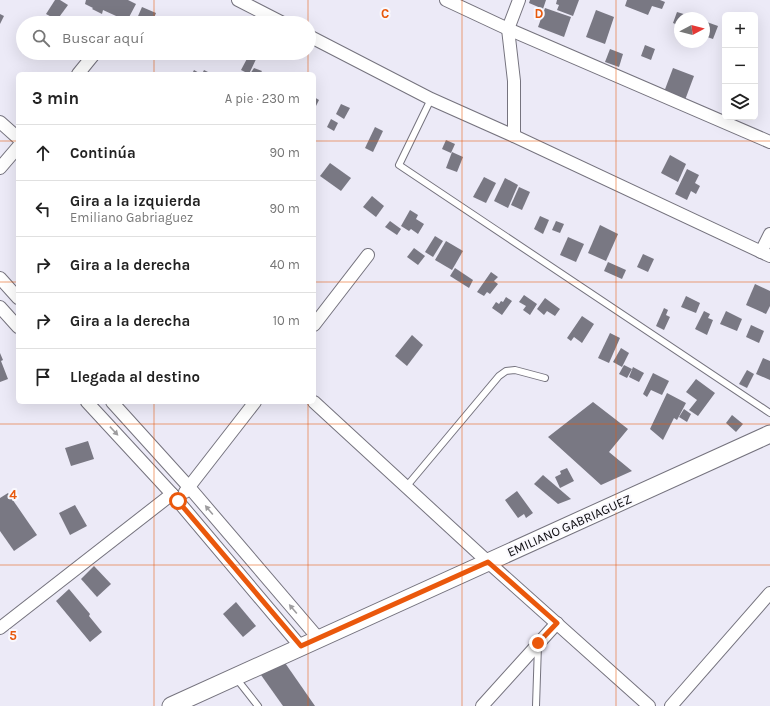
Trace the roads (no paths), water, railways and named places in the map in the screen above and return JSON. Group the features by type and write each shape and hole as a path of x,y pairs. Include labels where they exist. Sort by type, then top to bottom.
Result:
{"main road":[{"name":"EMILIANO GABRIAGUEZ","path":"171,706 770,434"}],"street":[{"path":"238,0 269,16"},
{"path":"446,0 508,29 770,142"},
{"path":"514,136 514,80 508,29 519,0"},
{"path":"316,40 431,100 514,136 766,254 770,234"},
{"path":"80,72 89,60"},
{"path":"0,122 16,136"},
{"path":"0,168 16,149"},
{"path":"316,322 368,255"},
{"path":"0,278 16,296"},
{"path":"0,307 16,325"},
{"path":"89,404 175,497 301,646"},
{"path":"114,404 189,487 318,639"},
{"path":"0,628 189,487 253,404"},
{"path":"316,404 488,562 649,706"},
{"path":"671,706 770,593"},
{"path":"482,706 557,623"}],"lane":[{"path":"431,100 399,165 770,413"},
{"path":"406,487 499,376 506,372 515,370 545,378"},
{"path":"536,706 538,643"},
{"path":"235,677 258,706"}]}
